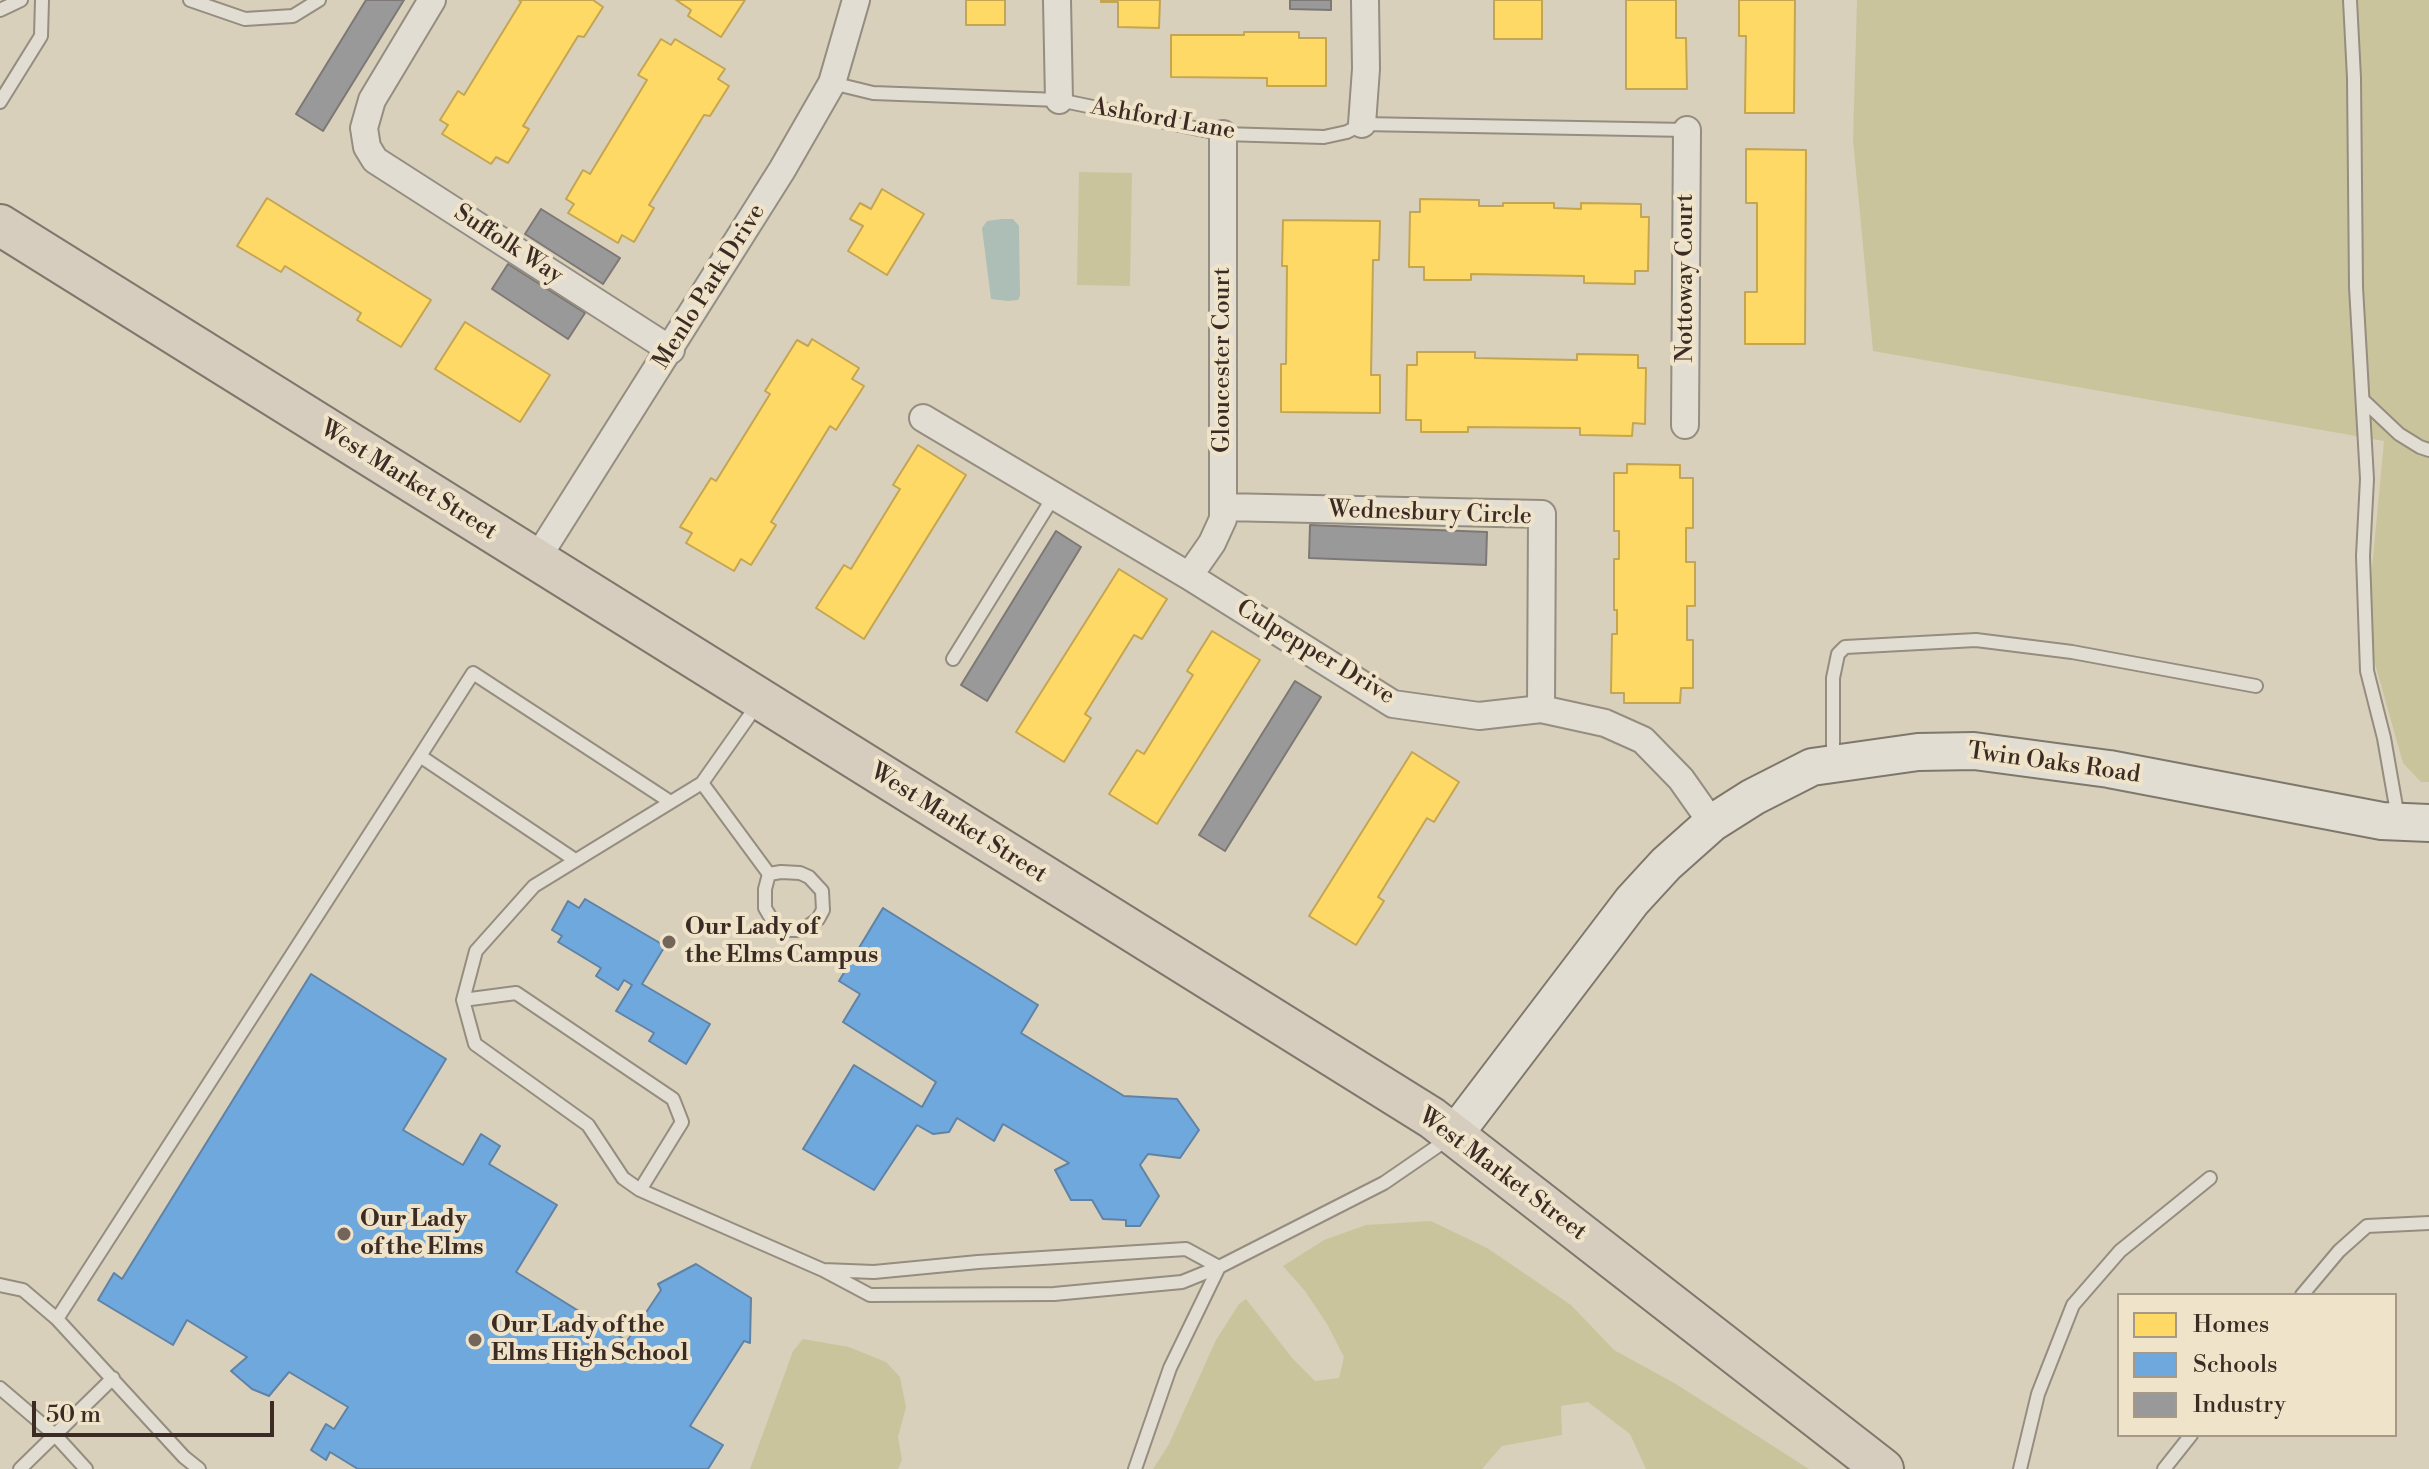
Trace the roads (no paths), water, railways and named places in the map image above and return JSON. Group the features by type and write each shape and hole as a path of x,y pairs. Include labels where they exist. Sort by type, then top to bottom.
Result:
{"main road":[{"name":"West Market Street","path":"0,225 1432,1118 1883,1469"},
{"name":"Twin Oaks Road","path":"1454,1135 1632,901 1666,864 1712,823 1753,797 1812,767 1918,752 1974,751 2109,769 2382,821 2414,822"}],"street":[{"name":"Suffolk Way","path":"432,0 372,100 364,128 367,147 375,160 671,350"},
{"name":"Menlo Park Drive","path":"536,560 671,350 832,83 856,0"},
{"path":"1057,0 1059,100"},
{"path":"1362,124 1366,69 1365,0"},
{"name":"Nottoway Court","path":"1685,425 1687,130"},
{"name":"Gloucester Court","path":"1189,576 1212,543 1223,519 1223,134"},
{"name":"Culpepper Drive","path":"923,418 1189,576 1393,704 1479,716 1541,709 1605,723 1643,740 1681,779 1712,823"},
{"name":"Wednesbury Circle","path":"1223,507 1542,514 1541,709"}],"lane":[{"path":"0,10 21,0"},
{"path":"0,102 41,36 42,0"},
{"path":"197,1 245,19 293,16 319,0"},
{"path":"2350,0 2356,287 2367,479 2363,556 2367,671 2384,738 2414,822"},
{"name":"Ashford Lane","path":"832,83 873,93 1059,100 1223,134 1324,137 1347,132 1362,124 1687,130"},
{"path":"2363,400 2399,434 2429,450"},
{"path":"953,659 1054,496"},
{"path":"1833,764 1833,678 1838,654 1845,647 1976,640 2072,652 2256,686"},
{"path":"57,1319 473,673 669,801"},
{"path":"760,700 702,783 534,886 476,951 463,1000 475,1044 588,1125 623,1178 640,1190 823,1270 870,1295 1054,1294 1182,1282 1219,1267 1384,1183 1454,1135"},
{"path":"420,756 575,860"},
{"path":"702,783 769,874"},
{"path":"800,873 817,882 822,891 823,910 811,926 793,931 775,925 765,908 769,874 800,873"},
{"path":"463,1000 516,993 673,1099 682,1122 640,1190"},
{"path":"2020,1469 2038,1394 2073,1305 2120,1251 2210,1178"},
{"path":"2304,1293 2339,1251 2367,1226 2429,1223"},
{"path":"823,1270 874,1272 1186,1249 1219,1267"},
{"path":"1135,1469 1170,1368 1219,1267"},
{"path":"0,1285 23,1290 57,1319 184,1457 199,1469"},
{"path":"20,1469 113,1378"},
{"path":"0,1388 55,1435 86,1469"},
{"path":"2164,1469 2189,1437"}],"place":[{"name":"Our Lady of the Elms Campus","path":"669,942"},
{"name":"Our Lady of the Elms","path":"344,1234"},
{"name":"Our Lady of the Elms High School","path":"475,1340"}]}
